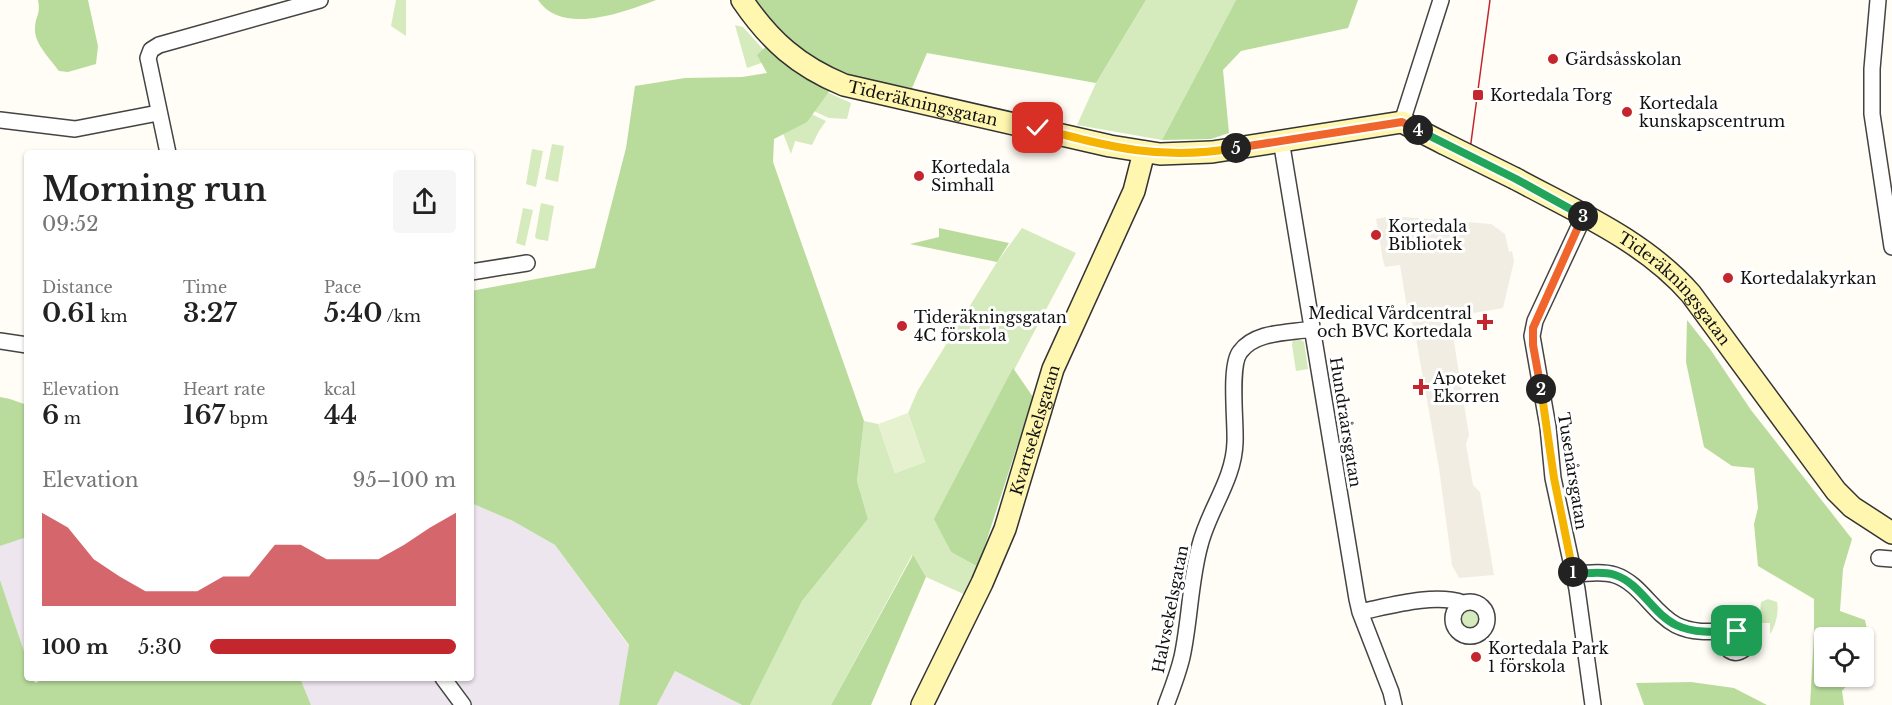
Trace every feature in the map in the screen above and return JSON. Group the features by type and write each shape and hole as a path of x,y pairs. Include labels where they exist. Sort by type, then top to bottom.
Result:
{"street":[{"path":"167,150 148,54 154,47 320,0"},
{"name":"Tideräkningsgatan","path":"742,0 760,26 781,48 814,71 844,85 1144,152 1191,154 1402,122 1584,216 1647,254 1675,276 1705,313 1836,491 1852,507 1892,533"},
{"path":"1402,122 1441,0"},
{"path":"1878,0 1872,59 1872,114 1892,248"},
{"path":"0,120 75,129 158,113"},
{"name":"Hundraårsgatan","path":"1281,140 1360,612 1394,705"},
{"name":"Kvartsekelsgatan","path":"922,705 985,576 1005,529 1053,369 1134,191 1144,152"},
{"name":"Tusenårsgatan","path":"1584,216 1535,321 1532,336 1593,705"},
{"path":"474,272 527,263"},
{"name":"Halvsekelsgatan","path":"1166,705 1182,657 1201,541 1225,488 1233,462 1234,373 1239,353 1247,344 1259,338 1312,329"},
{"path":"0,341 24,345"},
{"path":"1871,519 1892,521"},
{"path":"1573,575 1592,572 1615,575 1632,586 1657,611 1678,626 1706,632 1726,631"},
{"path":"1360,612 1406,602 1454,600 1463,603"},
{"path":"445,681 463,705"}],"shaded area":[{"path":"1391,216 1491,224 1505,234 1509,252 1512,251 1514,261 1503,308 1450,317 1469,435 1466,444 1473,485 1480,492 1494,575 1459,578 1452,565 1439,468 1414,327 1408,314 1400,265 1385,267 1383,260 1376,219"},
{"path":"474,504 513,521 555,545 629,646 619,705 311,705 301,681 474,681"},
{"path":"24,538 24,651 0,580 0,546"},
{"path":"675,671 742,705 657,705"}],"green space":[{"path":"38,0 88,0 98,46 96,64 68,72 59,71 35,34"},
{"path":"396,0 406,0 406,36 391,26"},
{"path":"538,0 656,0 611,15 577,19 562,17 549,11"},
{"path":"752,0 1146,0 1096,83 927,53 912,88 841,75 807,122 774,139 773,162 864,421 857,481 868,519 802,601 750,705 742,705 675,671 657,705 619,705 629,645 555,545 513,521 474,504 474,290 595,268 626,148 635,86 685,78 742,77 767,73 757,55 779,34"},
{"path":"1146,0 1236,0 1162,140 1077,125 1096,83"},
{"path":"1236,0 1358,0 1348,28 1241,51 1223,70 1229,133 1211,139 1162,140"},
{"path":"735,25 743,27 772,59 747,68"},
{"path":"820,89 851,103 847,119 829,118 807,108"},
{"path":"786,102 826,121 812,145 795,141 791,154 783,133"},
{"path":"552,144 564,146 558,182 545,179"},
{"path":"532,149 543,151 536,187 526,184"},
{"path":"541,203 554,206 548,241 535,237"},
{"path":"523,208 533,210 525,246 516,243"},
{"path":"939,228 1009,243 997,262 910,244 939,237"},
{"path":"1022,228 1076,253 935,519 951,552 978,567 968,596 926,577 912,555 831,705 750,705 802,601 868,519 857,481 864,421 878,424 895,473 925,462 908,413 918,390 997,262"},
{"path":"1687,320 1710,349 1751,410 1852,539 1843,569 1840,611 1865,620 1867,627 1814,627 1814,599 1758,566 1754,524 1758,508 1754,468 1732,466 1704,447 1686,362"},
{"path":"1293,339 1304,342 1308,369 1296,371"},
{"path":"1013,368 1033,397 978,567 951,552 934,519"},
{"path":"0,397 24,404 24,538 0,546"},
{"path":"908,413 925,462 895,473 878,424"},
{"path":"913,555 926,577 871,705 831,705"},
{"path":"0,580 24,651 24,681 34,681 35,683 39,681 301,681 311,705 0,705"},
{"path":"1768,599 1777,602 1778,606 1770,634 1770,623 1754,623 1760,615 1761,602"},
{"path":"1469,606 1474,607 1480,613 1480,623 1474,629 1469,630 1464,629 1458,623 1457,618 1458,613 1464,607"},
{"path":"1814,634 1814,687 1845,687 1842,691 1844,705 1810,705"},
{"path":"1691,682 1734,688 1767,705 1644,705 1636,683"}],"tram line":[{"path":"1470,150 1490,0"}],"place":[{"name":"Gärdsåsskolan","path":"1553,59"},
{"name":"Kortedala Torg","path":"1478,95"},
{"name":"Kortedala kunskapscentrum","path":"1627,112"},
{"name":"Kortedala Simhall","path":"919,176"},
{"name":"Kortedala Bibliotek","path":"1376,235"},
{"name":"Kortedalakyrkan","path":"1728,278"},
{"name":"Medical Vårdcentral och BVC Kortedala","path":"1485,322"},
{"name":"Tideräkningsgatan 4C förskola","path":"902,326"},
{"name":"Apoteket Ekorren","path":"1421,387"},
{"name":"Kortedala Park 1 förskola","path":"1476,657"}],"route":[{"path":"1038,128 1144,152 1191,154 1402,122 1584,216 1535,321 1532,336 1548,427 1554,478 1573,575 1592,572 1615,575 1632,586 1657,611 1678,626 1706,632 1737,631"}]}
